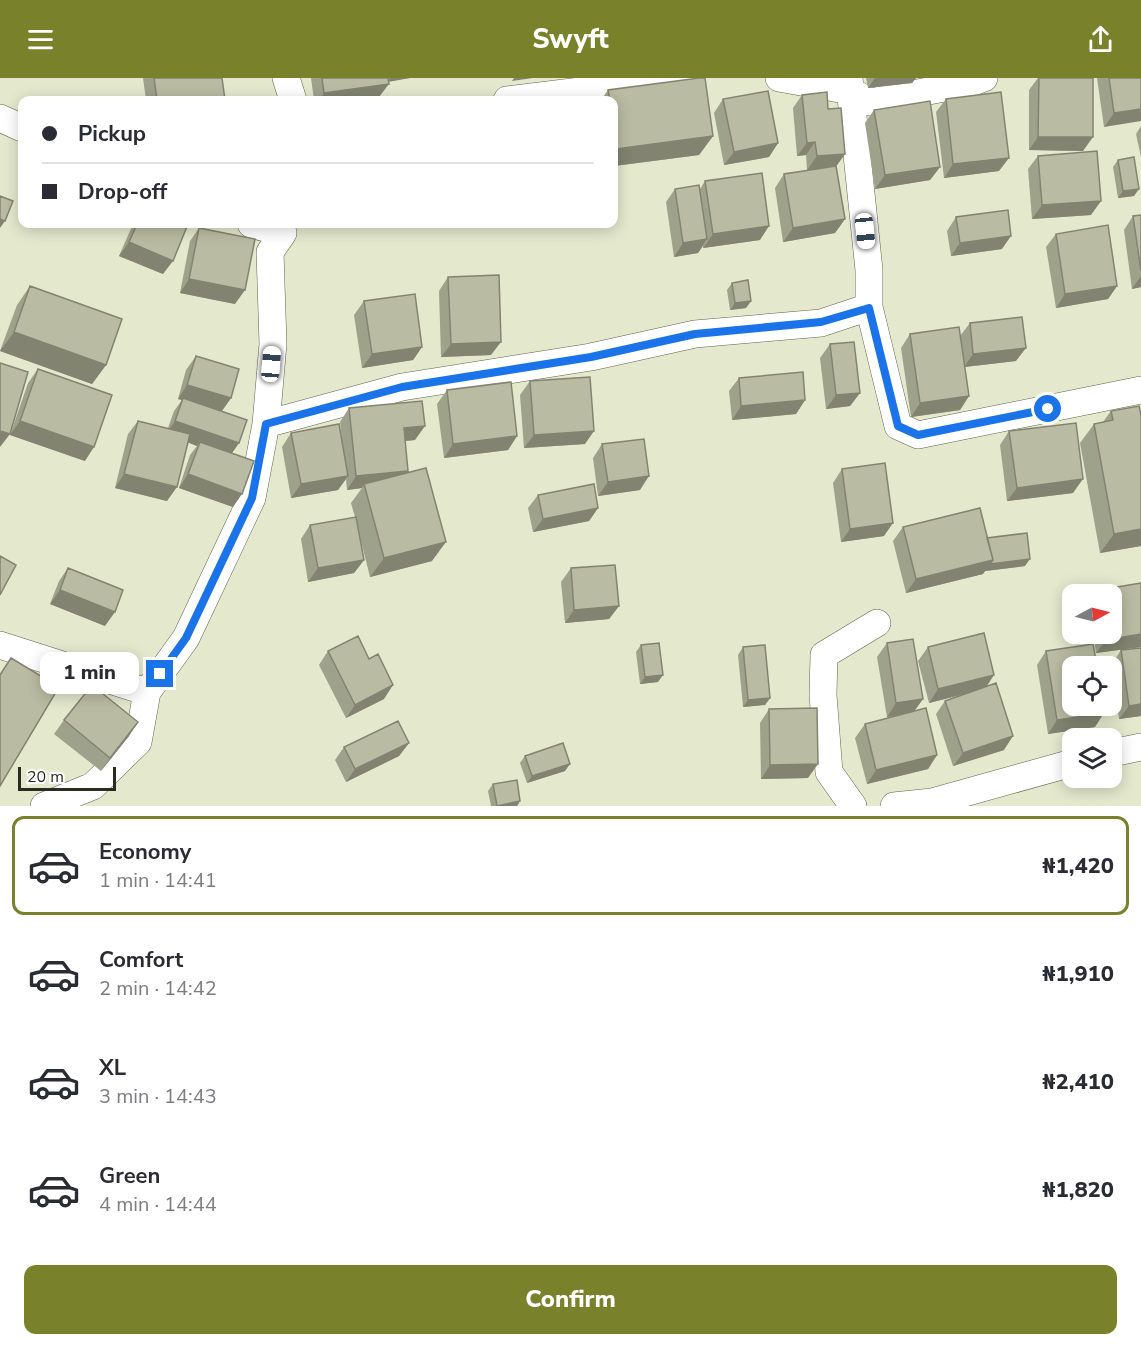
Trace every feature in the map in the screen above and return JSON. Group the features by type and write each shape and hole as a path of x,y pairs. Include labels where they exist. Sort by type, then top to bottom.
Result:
{"street":[{"path":"286,78 292,96"},
{"path":"539,96 685,78"},
{"path":"779,78 850,85 870,102 971,83 984,78"},
{"path":"850,85 869,270 869,308 898,426 918,435 1141,390"},
{"path":"0,118 18,126"},
{"path":"44,806 93,786 138,742 147,692 186,638 220,571 252,498 266,424 273,344 270,252 284,228"},
{"path":"266,424 402,387 591,357 695,334 821,322 869,308"},
{"path":"854,806 830,772 823,695 824,655 877,623"},
{"path":"0,645 147,692"},
{"path":"1122,751 1141,747"},
{"path":"894,806 932,802 1062,766"}],"building":[{"path":"154,78 222,78 224,96 156,96"},
{"path":"322,78 388,78 389,84 324,93"},
{"path":"705,78 713,136 618,149 618,96 609,96 608,90"},
{"path":"1039,78 1093,78 1093,137 1038,137"},
{"path":"1109,78 1141,78 1141,109 1114,113"},
{"path":"768,91 778,143 734,152 723,99"},
{"path":"827,92 828,109 841,108 845,154 817,156 815,142 807,143 802,95"},
{"path":"1001,92 1009,158 953,164 946,99"},
{"path":"930,101 940,167 885,175 874,110"},
{"path":"1097,151 1101,201 1042,205 1038,156"},
{"path":"1134,157 1139,189 1123,191 1118,160"},
{"path":"836,166 845,219 793,228 784,174"},
{"path":"762,173 769,226 713,234 705,181"},
{"path":"699,185 707,239 683,243 675,189"},
{"path":"0,196 13,201 5,221 0,219"},
{"path":"1008,210 1011,236 960,243 956,217"},
{"path":"1141,215 1141,271 1133,216"},
{"path":"1108,225 1117,286 1065,294 1056,234"},
{"path":"135,228 186,228 173,261 129,242"},
{"path":"199,228 255,239 245,290 189,279"},
{"path":"499,275 501,342 451,344 448,277"},
{"path":"748,280 751,301 735,303 732,283"},
{"path":"30,286 122,319 106,365 14,332"},
{"path":"415,294 422,347 372,354 364,301"},
{"path":"1022,317 1026,348 973,354 970,323"},
{"path":"959,327 969,396 920,403 910,334"},
{"path":"854,342 860,393 836,395 830,344"},
{"path":"196,356 239,369 231,398 187,385"},
{"path":"0,363 28,372 10,434 0,431"},
{"path":"38,369 112,395 94,447 20,421"},
{"path":"803,372 805,400 741,406 739,378"},
{"path":"590,377 594,431 534,435 530,381"},
{"path":"511,382 517,436 453,444 447,390"},
{"path":"183,398 247,420 239,443 175,421"},
{"path":"422,401 425,426 404,428 408,471 356,476 349,408"},
{"path":"1139,406 1141,415 1141,529 1114,534 1094,424 1113,420 1111,411"},
{"path":"138,421 190,434 177,487 124,474"},
{"path":"1076,423 1083,479 1017,488 1009,431"},
{"path":"339,424 348,476 301,484 291,433"},
{"path":"644,439 649,476 608,482 602,444"},
{"path":"200,442 254,461 242,494 188,474"},
{"path":"885,463 893,523 850,529 842,469"},
{"path":"426,468 446,542 384,558 364,484"},
{"path":"594,484 598,508 543,519 538,495"},
{"path":"980,508 993,560 916,579 903,527"},
{"path":"356,517 364,560 318,568 310,525"},
{"path":"1027,533 1030,559 990,564 993,560 987,538"},
{"path":"0,556 16,565 0,595"},
{"path":"615,565 619,606 574,610 571,568"},
{"path":"68,568 123,590 115,612 60,590"},
{"path":"1141,583 1141,634 1122,637 1122,586"},
{"path":"984,633 994,675 938,689 928,647"},
{"path":"358,636 369,659 378,654 393,685 355,705 328,651"},
{"path":"913,639 923,699 896,703 887,643"},
{"path":"659,643 663,675 645,677 641,645"},
{"path":"1093,644 1095,656 1062,656 1062,716 1084,716 1057,720 1046,651"},
{"path":"765,645 770,698 748,700 743,647"},
{"path":"1141,648 1141,704 1129,706 1121,650"},
{"path":"11,658 59,687 0,786 0,675"},
{"path":"996,683 1013,736 963,753 945,701"},
{"path":"92,685 138,722 110,758 64,720"},
{"path":"817,708 818,764 770,765 769,709"},
{"path":"926,708 937,755 876,770 865,724"},
{"path":"398,721 409,743 355,769 344,747"},
{"path":"563,743 570,764 532,776 525,756"},
{"path":"517,780 520,801 497,806 493,784"}],"route":[{"path":"160,674 186,638 220,571 252,498 266,424 402,387 591,357 695,334 821,322 869,308 887,373 898,426 918,435 1048,409"}]}
